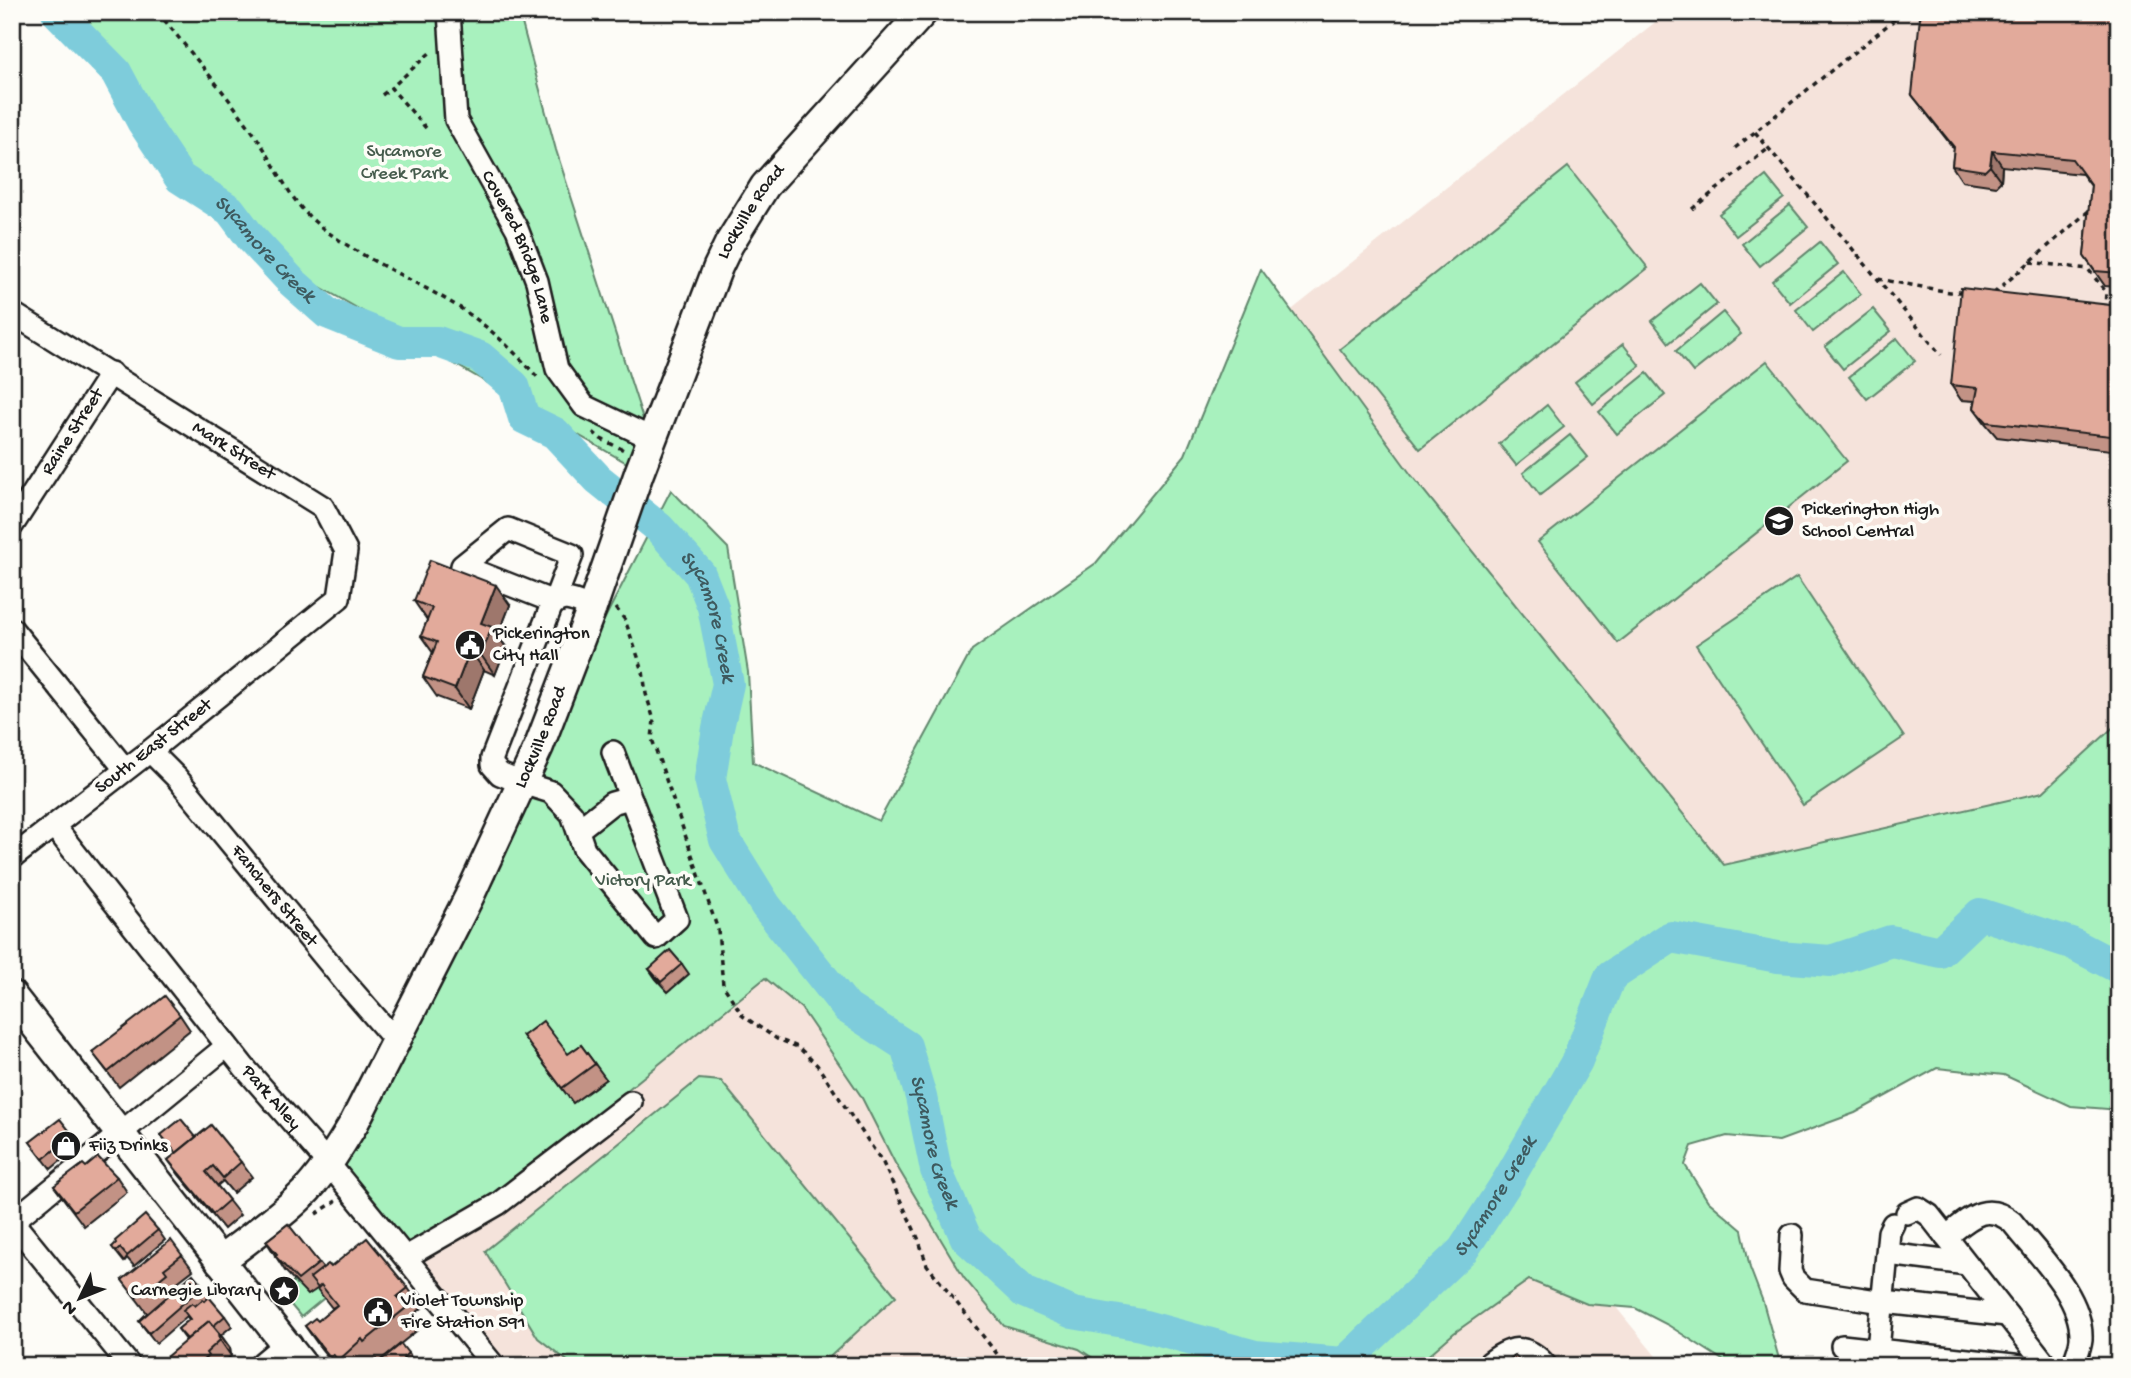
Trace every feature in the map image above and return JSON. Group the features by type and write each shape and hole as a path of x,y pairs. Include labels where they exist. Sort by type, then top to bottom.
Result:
{"main road":[{"name":"Lockville Road","path":"220,1261 301,1195 328,1163 354,1123 469,897 549,723 596,597 641,455 718,267 755,200 923,12"},
{"path":"12,996 294,1354 264,1366"}],"street":[{"name":"Covered Bridge Lane","path":"449,12 456,120 517,229 537,281 557,369 584,407 641,455"},
{"name":"Mark Street","path":"12,313 323,507 346,551 339,598 294,634"},
{"name":"Raine Street","path":"12,526 111,373"},
{"path":"596,597 568,598 554,602 462,566 508,529 572,555 554,602 545,620 492,758 492,765 495,770 522,783 551,792 572,814 584,849 656,938 677,919 613,752"},
{"path":"12,629 125,769"},
{"name":"South East Street","path":"12,858 294,634"},
{"name":"Fanchers Street","path":"150,751 177,778 396,1041"},
{"path":"578,830 612,803 630,798"},
{"name":"Park Alley","path":"54,826 227,1046 328,1163 494,1366"},
{"path":"130,1366 13,1221 227,1046"},
{"path":"406,1257 498,1204 631,1102"},
{"path":"1878,1350 1889,1232 1900,1218 1918,1208 1923,1209 1946,1237 2047,1366"},
{"path":"1946,1237 1977,1214 1989,1211 2005,1216 2012,1222 2070,1295 2081,1328 2081,1343 2073,1366"},
{"path":"1792,1235 1790,1271 1805,1290 1883,1302 2007,1315"},
{"path":"1888,1254 1967,1264"},
{"path":"1842,1346 2022,1366"},
{"path":"1486,1366 1504,1351 1519,1349 1532,1352 1546,1366"}],"path":[{"path":"158,12 258,139 290,196 301,210 372,260 478,320 511,348 541,380"},
{"path":"1735,148 1904,12"},
{"path":"382,95 435,48 451,40"},
{"path":"391,88 426,128"},
{"path":"1755,131 1941,355"},
{"path":"1692,209 1769,148"},
{"path":"2004,296 1992,294 2091,209"},
{"path":"2030,262 2088,269 2106,292 2105,307"},
{"path":"1877,278 1950,292 1972,292"},
{"path":"584,425 601,439 641,455"},
{"path":"596,597 625,620 643,671 646,694 654,720 652,739 718,930 723,985 743,1016 778,1039 798,1047 817,1065 883,1163 918,1238 927,1265 1001,1359"},
{"path":"1021,1366 1062,1359 1087,1366"}],"shaded area":[{"name":"Pickerington High School Central","path":"1668,12 2119,12 2119,722 2043,792 1730,886 1279,320"},
{"path":"813,938 1302,1366 496,1366 412,1265"},
{"path":"1526,1197 1664,1366 1331,1366"}],"green space":[{"name":"Sycamore Creek Park","path":"59,12 519,12 556,150 643,419 627,463 289,269 169,172 108,56"},
{"path":"1568,167 1648,268 1420,449 1340,349"},
{"path":"1766,176 1784,198 1736,236 1719,214"},
{"path":"1790,205 1808,227 1760,266 1742,244"},
{"path":"1820,242 1838,264 1790,303 1772,281"},
{"name":"Victory Park","path":"1261,269 1412,476 1724,865 2043,792 2119,722 2119,1110 2071,1106 2004,1075 1937,1068 1855,1113 1779,1141 1727,1136 1692,1146 1685,1165 1708,1201 1742,1230 1750,1268 1763,1302 1781,1366 1732,1366 1668,1325 1635,1308 1587,1304 1529,1280 1454,1333 1416,1366 1105,1366 1079,1349 1004,1326 964,1278 895,1163 861,1096 801,1008 765,978 412,1265 335,1154 539,746 671,490 728,548 748,672 753,762 879,821 972,650 1096,563 1185,455"},
{"path":"1844,272 1861,294 1813,332 1796,310"},
{"path":"1700,283 1717,304 1669,343 1652,321"},
{"path":"1873,309 1891,331 1843,369 1825,347"},
{"path":"1723,312 1741,334 1693,372 1676,351"},
{"path":"1897,338 1915,361 1867,399 1849,377"},
{"path":"1623,344 1640,366 1593,404 1575,382"},
{"path":"1767,361 1847,461 1618,643 1538,542"},
{"path":"1647,373 1665,395 1617,434 1599,412"},
{"path":"1547,405 1564,427 1516,465 1499,444"},
{"path":"1570,435 1588,457 1540,495 1523,473"},
{"path":"1797,577 1904,737 1803,805 1696,645"},
{"path":"699,1079 721,1081 896,1296 820,1366 574,1366 538,1338 485,1251"},
{"path":"330,1265 340,1278 341,1284 301,1317 280,1292 294,1281 296,1284"}],"building":[{"path":"1926,12 2119,12 2119,273 2095,271 2084,256 2091,185 2072,159 1992,151 1990,166 1985,171 1952,166 1954,147 1912,95 1920,17"},
{"path":"1961,288 2119,306 2119,437 1987,422 1974,408 1978,388 1951,385"},
{"name":"Pickerington City Hall","path":"430,560 496,585 481,623 492,627 481,655 470,650 455,689 423,677 437,642 421,636 432,608 414,601"},
{"path":"670,950 682,964 661,982 649,969"},
{"path":"165,996 180,1015 108,1072 92,1052"},
{"path":"543,1021 568,1054 581,1045 595,1064 562,1088 523,1036"},
{"path":"60,1119 73,1135 43,1159 30,1142"},
{"path":"181,1119 196,1137 176,1153 161,1135"},
{"path":"211,1125 241,1162 223,1178 213,1166 206,1172 229,1200 213,1214 168,1160"},
{"path":"98,1157 117,1177 74,1211 54,1186 83,1164 86,1167"},
{"path":"145,1215 158,1230 127,1256 120,1248 116,1252 112,1247 115,1241"},
{"path":"288,1224 319,1263 298,1280 275,1256 277,1254 266,1241"},
{"name":"Violet Township Fire Station 591","path":"367,1238 408,1288 397,1297 406,1308 364,1342 362,1339 338,1361 333,1354 330,1357 305,1326 315,1318 318,1321 337,1305 321,1285 318,1288 310,1278 328,1264 331,1267"},
{"path":"171,1240 182,1255 164,1269 167,1273 136,1298 122,1280"},
{"path":"193,1274 203,1286 149,1333 139,1321"},
{"path":"209,1297 225,1316 213,1326 209,1321 187,1339 178,1329 190,1319 183,1310 192,1303 195,1306"},
{"path":"209,1321 219,1333 220,1340 206,1353 208,1356 196,1366 161,1366 159,1363"},
{"path":"401,1344 408,1353 403,1358 405,1361 399,1366 383,1366 380,1361"},
{"path":"1515,1355 1524,1366 1501,1366"}],"waterway":[{"name":"Sycamore Creek","path":"57,12 116,72 142,121 180,178 230,210 251,238 292,282 327,313 399,342 438,342 480,357 514,386 524,418 555,433 598,479 659,528 700,574 713,607 728,684 710,779 725,840 766,906 847,1008 906,1046 921,1097 936,1170 966,1238 1024,1292 1073,1313 1141,1325 1255,1356 1344,1363 1463,1250 1507,1182 1577,1061 1610,977 1671,937 1778,957 1831,961 1891,941 1940,952 1980,914 2071,943 2119,968"}],"place":[{"name":"Pickerington High School Central","path":"1779,521"},
{"name":"Pickerington City Hall","path":"470,645"},
{"name":"Fiiz Drinks","path":"66,1146"},
{"name":"Carnegie Library","path":"284,1291"},
{"name":"Violet Township Fire Station 591","path":"378,1312"}]}
